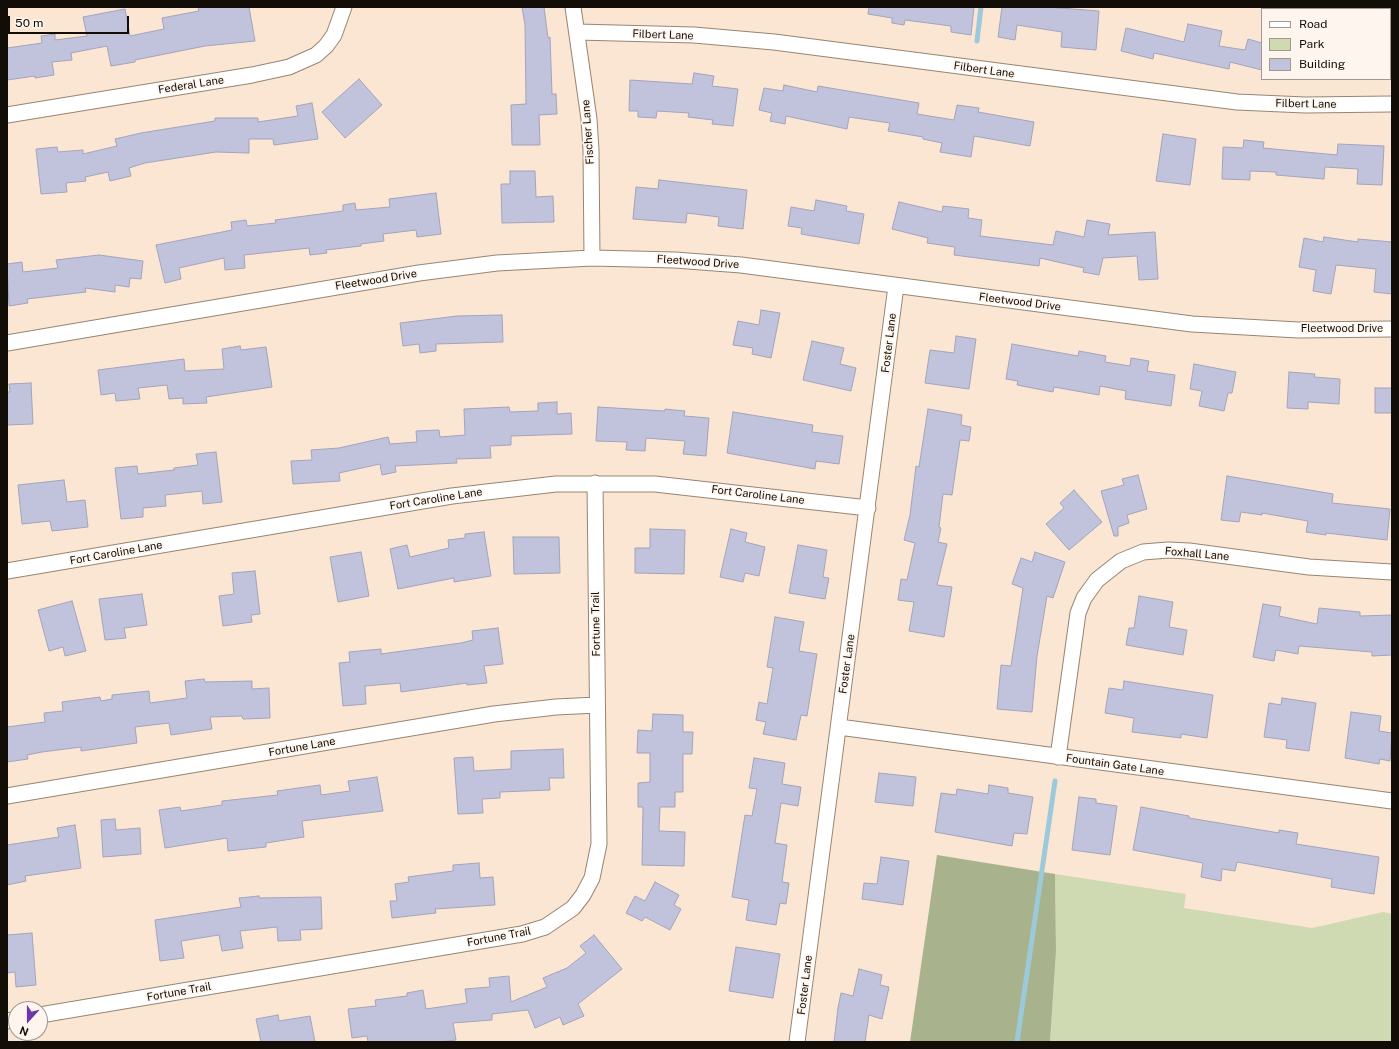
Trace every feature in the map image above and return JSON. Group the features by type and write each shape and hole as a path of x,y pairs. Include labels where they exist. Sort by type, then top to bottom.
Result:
{"street":[{"name":"Federal Lane","path":"7,115 244,76 289,67 312,57 326,46 337,28 344,7"},
{"name":"Fischer Lane","path":"573,7 591,150 592,258"},
{"name":"Filbert Lane","path":"577,32 681,35 774,42 1237,102 1305,105 1392,104"},
{"name":"Fleetwood Drive","path":"7,343 419,273 497,263 592,258 675,260 715,263 1192,324 1298,330 1392,329"},
{"name":"Foster Lane","path":"797,1042 896,286"},
{"name":"Fort Caroline Lane","path":"7,571 459,495 530,486 595,483 695,487 868,508"},
{"name":"Fortune Trail","path":"48,1014 503,937 532,931 555,921 573,908 588,887 596,867 600,832 595,483"},
{"name":"Foxhall Lane","path":"1058,757 1078,613 1084,598 1097,580 1121,561 1143,552 1179,550 1310,567 1392,572"},
{"name":"Fortune Lane","path":"7,796 494,714 556,707 597,705"},
{"name":"Fountain Gate Lane","path":"838,727 1392,801"}],"green space":[{"path":"937,855 1055,874 1056,951 1050,1042 910,1042"},
{"path":"1055,874 1186,894 1184,908 1312,928 1383,912 1392,914 1392,1042 1050,1042 1056,951"}],"building":[{"path":"198,7 249,7 255,41 205,46 111,66 107,46 71,53 72,60 52,62 54,75 7,80 7,48 42,43 41,36 55,34 55,40 87,36 83,17 125,9 130,36 164,29 162,18 199,11"},
{"path":"522,7 544,7 548,38 550,37 552,94 556,94 557,114 539,115 540,145 512,145 511,105 526,104 525,25"},
{"path":"869,7 974,7 971,35 951,32 951,26 905,20 904,25 892,23 892,18 868,14"},
{"path":"1002,7 1047,7 1099,11 1096,50 1061,47 1062,32 1017,25 1015,40 998,37"},
{"path":"1188,24 1222,31 1219,46 1245,50 1248,39 1261,43 1261,70 1230,62 1229,69 1154,53 1153,59 1121,51 1126,28 1184,42"},
{"path":"694,73 714,76 712,86 738,89 733,126 712,124 713,120 688,117 689,113 657,111 656,118 638,117 638,111 629,111 630,80 692,84"},
{"path":"359,79 382,105 345,138 322,112"},
{"path":"784,85 817,92 818,86 919,103 917,114 954,120 957,105 979,108 978,112 1034,122 1030,146 974,136 971,157 940,152 942,143 923,139 923,137 888,131 890,123 849,117 847,129 786,116 785,124 770,121 772,113 759,110 764,88 783,91"},
{"path":"312,103 318,139 274,145 273,139 249,139 249,153 216,152 145,163 129,168 131,176 110,181 108,172 85,177 86,181 66,183 67,192 41,194 36,149 57,147 58,152 83,150 83,154 117,146 115,139 141,133 215,121 215,118 258,118 258,122 298,116 296,106"},
{"path":"1163,134 1196,139 1190,185 1156,181"},
{"path":"1244,140 1264,142 1263,148 1337,155 1338,144 1384,146 1382,185 1357,184 1358,169 1325,167 1324,179 1276,175 1276,172 1250,171 1250,180 1222,179 1223,147 1243,148"},
{"path":"510,171 535,171 536,197 553,196 554,222 502,223 501,184 510,184"},
{"path":"659,180 747,190 743,229 718,226 719,217 687,213 686,223 633,219 636,187 658,189"},
{"path":"436,193 441,234 417,237 416,230 383,234 384,241 361,244 361,246 326,250 327,253 310,255 309,248 244,255 245,268 225,270 224,258 179,268 181,279 165,283 156,245 232,230 231,222 246,220 247,226 276,223 275,220 343,211 343,205 355,203 356,210 390,207 389,199"},
{"path":"816,200 847,206 846,211 864,214 859,244 801,234 802,228 788,226 791,207 814,211"},
{"path":"899,202 942,212 943,206 969,209 968,218 982,220 980,236 1053,245 1056,231 1084,237 1087,220 1110,224 1108,235 1155,232 1158,279 1139,280 1137,256 1103,258 1099,275 1083,272 1084,268 1040,258 1039,266 954,255 955,247 927,243 928,238 892,229"},
{"path":"1324,237 1358,242 1358,239 1392,242 1392,294 1374,292 1376,269 1336,265 1331,294 1313,291 1316,270 1299,267 1304,238 1323,242"},
{"path":"99,255 143,261 141,279 130,278 129,287 115,285 115,292 85,288 86,292 27,299 28,303 9,306 7,264 22,262 23,272 58,268 56,260"},
{"path":"761,310 780,313 771,358 752,354 753,348 733,345 738,321 759,325"},
{"path":"502,315 503,342 436,344 436,351 420,353 419,344 403,346 400,323 457,316"},
{"path":"956,336 976,339 969,389 925,383 930,350 954,353"},
{"path":"812,341 844,348 840,364 856,368 851,391 803,380"},
{"path":"1012,344 1078,356 1079,351 1106,356 1105,362 1130,366 1131,358 1149,361 1147,371 1175,375 1171,406 1125,399 1126,391 1100,386 1099,395 1054,387 1053,392 1017,385 1018,381 1006,379"},
{"path":"240,346 241,350 266,347 272,387 206,397 207,403 183,404 183,398 169,399 167,385 138,388 140,399 116,401 115,393 101,395 98,370 184,359 185,371 224,369 222,349"},
{"path":"1194,364 1236,372 1232,393 1228,393 1224,411 1199,406 1202,391 1190,389"},
{"path":"1289,372 1315,374 1314,377 1340,379 1339,404 1308,402 1308,409 1287,408"},
{"path":"31,383 33,424 7,425 7,392 10,392 9,384"},
{"path":"1375,388 1392,388 1392,413 1375,413"},
{"path":"557,402 557,414 571,413 572,434 511,436 511,445 490,446 491,458 456,459 457,463 395,466 396,472 382,475 380,464 339,473 340,481 293,484 291,461 312,460 311,450 339,448 388,437 390,444 417,442 416,431 439,430 440,437 465,435 464,409 509,407 510,412 538,411 538,403"},
{"path":"598,407 665,411 665,409 685,411 684,416 709,418 706,456 683,454 685,441 646,438 645,451 626,450 627,442 596,441"},
{"path":"928,409 962,415 961,425 971,427 969,441 960,440 952,495 943,494 939,527 941,528 938,542 947,544 937,585 952,587 944,637 909,631 914,602 898,600 901,579 907,580 915,543 904,540 910,515 916,466 919,467"},
{"path":"733,412 813,425 812,432 843,436 839,464 816,461 815,469 727,453"},
{"path":"216,452 222,502 203,504 202,491 165,495 166,506 143,508 143,517 121,519 115,468 137,466 138,474 174,470 174,468 198,465 196,454"},
{"path":"1138,475 1147,509 1127,515 1129,523 1118,527 1118,536 1114,536 1101,491 1124,485 1122,479"},
{"path":"1227,476 1333,494 1332,503 1390,509 1387,540 1306,532 1308,521 1262,513 1262,515 1241,512 1239,522 1221,520"},
{"path":"64,480 67,502 85,500 88,527 52,531 50,521 22,524 18,485"},
{"path":"1074,490 1102,522 1069,550 1046,524 1064,508 1060,503"},
{"path":"650,529 685,530 684,574 635,573 635,548 650,548"},
{"path":"731,529 747,533 745,542 765,547 759,576 745,573 743,582 720,577"},
{"path":"484,532 491,576 454,582 454,578 398,589 390,549 407,545 410,557 449,548 448,540 465,538 465,534"},
{"path":"513,537 559,537 560,573 514,574"},
{"path":"798,545 827,550 823,577 829,578 825,599 789,593"},
{"path":"361,552 369,596 338,602 330,557"},
{"path":"1035,552 1065,562 1053,598 1047,596 1037,656 1032,712 997,709 1001,665 1011,666 1023,588 1012,584 1021,558 1032,562"},
{"path":"255,571 260,614 251,615 252,622 223,626 219,596 234,594 232,573"},
{"path":"142,594 147,625 124,628 126,638 105,640 99,599"},
{"path":"1139,596 1173,602 1169,627 1187,630 1183,655 1126,645 1129,628 1134,628"},
{"path":"72,601 86,651 65,656 63,647 49,651 38,610"},
{"path":"1263,604 1281,607 1279,616 1317,624 1319,608 1360,612 1360,616 1392,615 1392,655 1372,656 1372,652 1299,646 1298,654 1276,650 1274,661 1253,657"},
{"path":"775,617 804,622 799,651 817,654 807,716 801,715 796,740 763,734 766,722 756,720 759,702 767,704 773,668 767,667"},
{"path":"498,628 503,664 484,666 487,683 467,685 467,683 401,692 400,683 365,686 366,704 343,706 339,663 350,662 349,652 381,649 381,654 461,643 473,640 472,631"},
{"path":"204,679 205,682 252,681 252,689 269,688 270,718 243,719 242,716 210,717 212,729 171,735 169,723 135,727 137,743 81,751 81,747 42,752 27,755 28,759 7,762 7,727 45,722 44,713 63,711 62,702 100,697 101,701 112,699 112,695 149,691 150,703 187,698 185,681"},
{"path":"1124,681 1213,695 1207,738 1181,734 1181,738 1132,732 1134,718 1105,713 1109,688 1123,690"},
{"path":"1282,698 1316,703 1309,751 1286,748 1287,740 1264,737 1269,703 1281,705"},
{"path":"1351,712 1381,716 1379,731 1392,733 1390,761 1380,759 1379,764 1345,758"},
{"path":"653,714 683,715 683,732 693,732 692,754 683,754 683,792 675,792 675,807 660,807 659,831 685,832 684,866 642,865 643,807 638,807 638,783 650,782 650,753 637,753 638,730 652,731"},
{"path":"563,749 564,778 549,778 550,790 500,792 500,798 482,799 483,813 458,814 454,758 473,757 474,771 511,769 511,751"},
{"path":"754,758 785,763 782,784 801,787 798,806 781,803 775,843 787,845 782,882 789,883 786,904 780,903 776,925 746,920 749,900 732,897 745,815 752,816 757,789 749,788"},
{"path":"879,773 916,777 913,806 875,802"},
{"path":"377,777 383,811 302,821 304,837 266,843 266,847 228,851 227,838 165,848 159,810 180,807 181,811 222,805 222,801 278,795 277,791 320,785 321,795 350,791 348,781"},
{"path":"989,785 1008,788 1008,793 1033,797 1027,834 1014,833 1012,846 935,832 941,793 956,795 957,789 988,794"},
{"path":"1079,797 1096,799 1096,803 1117,806 1110,855 1072,850"},
{"path":"1141,807 1189,816 1189,818 1279,833 1279,830 1298,833 1296,844 1379,857 1374,894 1331,887 1332,879 1237,862 1235,871 1222,869 1221,881 1201,877 1203,863 1133,850"},
{"path":"115,819 116,830 140,828 141,854 103,857 101,820"},
{"path":"75,825 81,868 25,876 26,881 7,885 7,845 59,837 57,828"},
{"path":"881,857 909,861 903,905 862,899 864,883 877,884"},
{"path":"479,863 480,878 493,877 495,905 435,909 436,913 392,918 390,901 397,901 395,884 409,882 408,877 453,871 453,865"},
{"path":"655,882 679,895 674,905 681,909 670,930 645,917 642,921 626,913 635,896 645,901"},
{"path":"259,896 259,898 321,897 322,929 300,930 301,940 278,941 277,927 240,931 243,948 222,951 219,935 181,941 184,958 160,961 155,920 241,907 239,898"},
{"path":"32,933 36,985 16,987 15,972 7,973 7,935"},
{"path":"594,935 622,969 578,1004 584,1016 563,1025 560,1017 535,1028 528,1010 492,1014 492,1020 453,1023 456,1040 439,1042 368,1042 367,1036 352,1038 348,1009 376,1006 375,1000 407,996 407,993 423,990 426,1009 467,1003 465,989 490,987 489,978 509,976 511,1002 547,987 543,978 567,968 586,953 580,946"},
{"path":"736,947 780,954 773,998 729,991"},
{"path":"859,969 882,975 880,985 889,987 882,1019 869,1015 865,1042 834,1042 841,993 853,996"},
{"path":"278,1015 279,1021 310,1016 315,1042 261,1042 256,1019"}],"waterway":[{"path":"977,41 981,7"},
{"path":"1017,1042 1055,781"}]}
